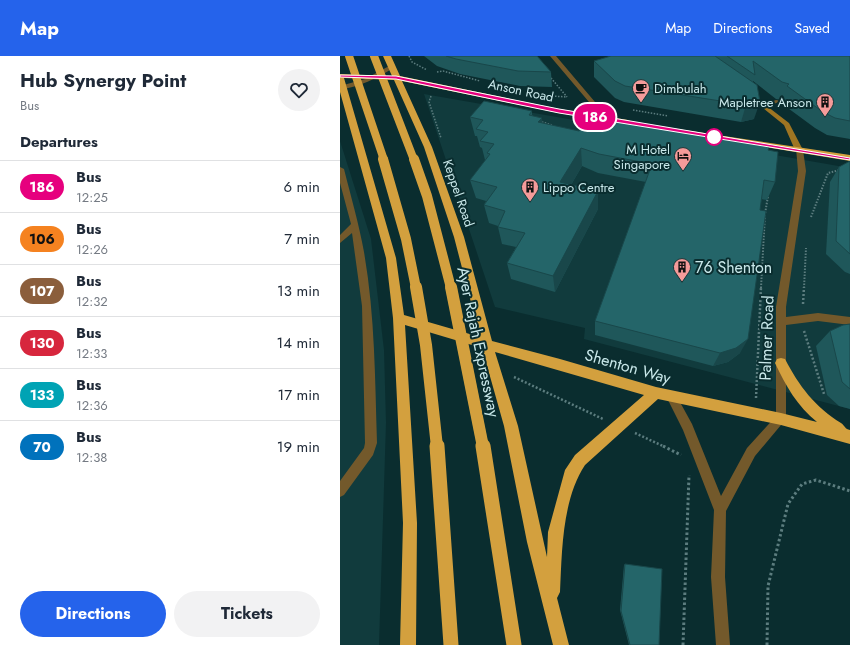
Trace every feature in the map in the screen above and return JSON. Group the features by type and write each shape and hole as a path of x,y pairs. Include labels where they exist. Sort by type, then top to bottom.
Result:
{"highway":[{"path":"349,56 397,203 419,303 436,450 451,645"},
{"name":"Ayer Rajah Expressway","path":"374,56 412,151 427,196 450,282 481,436 514,645"},
{"name":"Keppel Road","path":"387,56 428,147 459,237 494,370 511,426 536,542 561,645"},
{"path":"340,77 345,110 391,258 399,318 410,523 408,645"},
{"name":"Anson Road","path":"340,77 396,78 584,115 640,124"},
{"path":"656,127 850,158"},
{"name":"Shenton Way","path":"399,318 656,393 754,412 850,435"},
{"path":"781,363 795,391 817,416 850,435"},
{"path":"551,601 556,532 570,475 580,460 656,393"}],"street":[{"path":"553,56 592,102 584,115"},
{"name":"Anson Road","path":"341,88 376,77 391,67"},
{"path":"746,92 787,124 799,150"},
{"path":"764,106 778,100"},
{"path":"723,145 734,140"},
{"name":"Palmer Road","path":"781,419 782,307 802,171 799,150"},
{"path":"340,169 355,225 365,298 370,348 371,442 369,451 340,491"},
{"path":"340,240 355,225"},
{"path":"782,322 818,317 850,321"},
{"path":"671,396 688,428 720,510 718,577 723,645"},
{"path":"720,510 751,452 781,419"}],"path":[{"path":"409,56 412,62 432,73 443,71 480,81"},
{"path":"547,74 567,97 549,95"},
{"path":"436,94 429,98 429,102 442,144"},
{"path":"630,110 669,116"},
{"path":"538,121 552,125"},
{"path":"808,224 828,173 843,170"},
{"path":"754,412 765,214 769,192"},
{"path":"806,247 803,330 824,394"},
{"path":"494,370 510,375 556,398 682,455"},
{"path":"683,645 688,474"},
{"path":"767,645 768,586 788,504 802,484 816,480 850,492"}],"shaded area":[{"path":"424,94 850,168 850,409 584,339 585,328 495,307"},
{"path":"340,141 371,239 384,350 386,423 379,645 340,645"}],"building":[{"path":"446,56 537,56 551,72 518,71"},
{"path":"611,56 715,56 757,85 760,102 746,105 625,86 615,81 594,61"},
{"path":"727,56 850,56 850,121 835,118 823,112 787,86 789,84 782,82 753,61 755,75"},
{"path":"484,101 532,111 529,115 542,118 538,122 579,131 593,121 615,120 769,147 768,150 778,152 775,182 764,180 760,210 766,211 748,339 736,348 720,353 595,321 652,164 599,154 581,148 560,182 598,191 553,276 507,263 525,233 498,227 505,211 484,205 497,187 470,180 490,154 487,153 494,144 480,141 488,132 476,129 483,120 470,117"},
{"path":"850,161 850,254 836,241 839,167"},
{"path":"850,324 850,389 842,382 830,331 843,325"},
{"path":"625,564 662,569 659,645 630,645 621,611"}],"bus line":[{"name":"186","path":"340,76 396,78 559,111 850,158"}],"place":[{"name":"Dimbulah","path":"641,103"},
{"name":"Mapletree Anson","path":"825,117"},
{"name":"M Hotel Singapore","path":"683,171"},
{"name":"Lippo Centre","path":"530,202"},
{"name":"76 Shenton","path":"682,282"}]}
